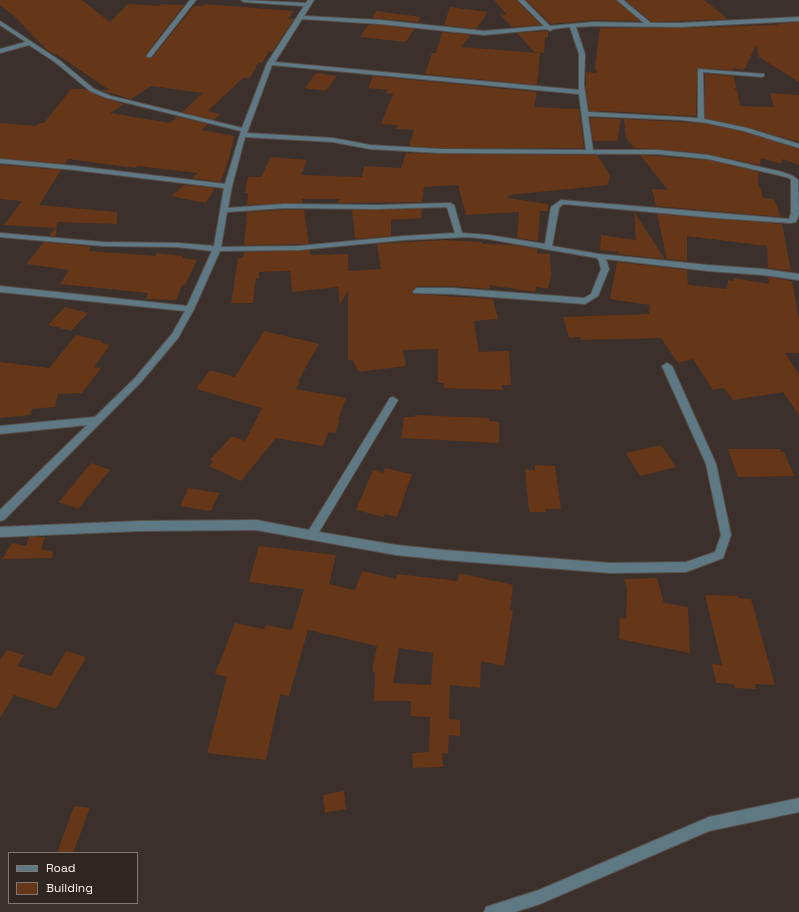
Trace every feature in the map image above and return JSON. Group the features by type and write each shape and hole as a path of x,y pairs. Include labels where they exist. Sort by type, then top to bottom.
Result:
{"street":[{"path":"150,56 193,0"},
{"path":"0,517 143,374 175,336 190,309 217,249 228,186 243,132 270,63 309,2 244,0"},
{"path":"521,0 550,29"},
{"path":"620,0 650,25"},
{"path":"300,17 380,22 484,33 550,29 593,24 680,25 799,19"},
{"path":"0,23 57,61 92,90 109,97 243,132 334,140 370,147 440,151 657,152 708,157 780,173 791,177 794,180 795,214 793,220 784,221 561,202 555,207 548,247"},
{"path":"573,27 582,54 582,92 590,151"},
{"path":"0,50 30,43"},
{"path":"270,63 582,92"},
{"path":"701,120 700,70 762,75"},
{"path":"585,114 701,120 745,129 799,146"},
{"path":"0,161 228,186"},
{"path":"224,210 284,206 378,207 450,205 459,236"},
{"path":"0,235 103,244 178,245 217,249 299,248 404,238 459,236 488,237 599,256 799,277"},
{"path":"417,292 459,291 585,300 594,296 605,269 603,260 599,256"},
{"path":"0,289 190,309"},
{"path":"0,532 140,526 256,525 396,550 610,568 686,567 719,555 726,535 711,464 667,366"},
{"path":"311,536 393,400"},
{"path":"0,430 97,420"},
{"path":"491,912 540,897 709,824 799,805"}],"building":[{"path":"0,0 82,0 110,22 128,4 159,6 161,4 184,5 146,54 147,58 152,58 194,6 202,6 205,4 294,11 288,19 294,19 272,52 269,51 262,63 259,62 250,78 243,78 208,111 220,114 214,120 182,112 203,93 151,86 131,99 100,90 109,90 61,57 48,51 14,16 0,5"},
{"path":"494,0 516,0 541,25 512,27 500,14 507,15"},
{"path":"526,0 616,0 640,21 593,20 551,24"},
{"path":"625,0 704,0 728,19 652,22"},
{"path":"450,7 488,12 476,29 444,25"},
{"path":"376,11 421,17 418,22 372,18"},
{"path":"799,22 799,82 759,57 756,45 744,70 733,68 733,70 697,68 696,116 623,112 623,110 622,112 589,111 586,89 586,72 597,73 595,68 600,28 680,28 778,25 776,24"},
{"path":"368,25 414,29 406,42 360,37"},
{"path":"547,31 548,37 545,37 544,53 534,52 517,33"},
{"path":"442,32 471,35 461,47 540,53 537,85 425,74 432,53 436,53"},
{"path":"316,73 337,76 326,91 305,88"},
{"path":"705,74 734,76 736,86 735,90 737,90 740,106 774,107 770,93 799,95 799,142 747,127 705,118"},
{"path":"373,76 537,92 534,107 579,109 584,148 440,148 409,146 414,130 396,129 397,125 381,124 393,94 386,93 388,90 368,88"},
{"path":"71,89 85,89 106,99 124,104 110,113 170,123 177,117 208,124 202,130 234,136 229,159 220,182 192,178 198,173 138,166 135,168 68,159 65,164 0,158 0,123 37,126 39,123 44,123"},
{"path":"590,118 621,119 617,141 593,141"},
{"path":"624,119 707,124 744,132 799,149 799,165 783,159 781,164 761,158 760,165 708,154 634,148 626,138"},
{"path":"406,153 597,155 610,175 608,185 509,195 508,198 548,204 548,211 540,211 538,241 517,238 519,212 466,215 458,185 424,187 422,202 338,203 339,199 302,199 303,203 247,205 248,193 245,193 248,177 261,177 271,157 307,160 301,175 362,177 364,166 401,168"},
{"path":"640,155 708,160 759,172 758,181 763,198 774,199 781,217 656,206 652,189 668,190"},
{"path":"0,165 61,170 39,205 117,212 117,224 57,222 56,236 49,236 56,228 4,225 22,201 0,199"},
{"path":"184,185 215,188 206,203 171,196"},
{"path":"422,209 421,218 391,220 391,236 355,239 352,210"},
{"path":"304,210 309,244 244,245 246,224 248,223 246,222 247,212"},
{"path":"634,212 665,259 618,254 619,252 600,250 601,235 636,240"},
{"path":"657,214 782,224 791,271 768,268 767,246 687,236 687,261 667,259"},
{"path":"446,240 482,242 482,244 514,245 537,249 537,253 550,254 551,275 548,289 536,287 535,292 489,285 490,289 452,286 417,286 412,291 414,294 493,299 498,319 474,321 479,352 509,351 511,385 502,385 503,390 444,388 444,383 438,383 438,349 403,350 406,366 359,372 352,360 348,360 348,290 340,305 338,287 292,292 290,271 259,272 259,278 256,278 253,303 231,303 238,258 243,258 244,252 310,250 310,254 314,255 348,254 348,271 381,269 377,244"},
{"path":"44,242 91,247 89,251 156,256 157,253 183,256 182,258 197,260 185,285 183,284 176,300 146,299 148,293 60,284 69,270 26,264"},
{"path":"617,262 687,270 688,285 727,289 728,280 733,281 734,278 769,284 768,277 792,281 799,319 799,353 785,353 799,375 799,415 783,392 733,400 724,388 713,390 693,359 678,363 661,338 581,340 580,337 569,338 563,317 649,314 650,305 610,299"},
{"path":"65,307 88,313 71,331 48,325"},
{"path":"264,331 319,344 295,389 346,398 338,419 340,420 335,433 328,432 323,446 276,438 241,481 209,466 213,462 210,460 231,437 245,441 262,408 196,389 210,370 235,377"},
{"path":"76,335 102,341 100,342 110,345 94,367 101,368 82,393 58,394 55,407 32,409 30,415 0,418 0,362 49,368"},
{"path":"415,415 489,418 489,421 499,422 499,443 401,438 404,417 415,417"},
{"path":"661,445 676,467 640,476 626,453"},
{"path":"728,449 780,449 781,452 784,452 794,476 738,477"},
{"path":"91,463 110,470 78,509 59,502"},
{"path":"535,465 555,466 561,509 545,509 546,512 529,512 525,469 535,470"},
{"path":"385,468 412,474 397,517 385,514 384,517 356,510 373,470 383,473"},
{"path":"188,488 219,493 211,511 180,506"},
{"path":"29,537 45,537 41,549 53,552 52,558 2,559 12,543 26,546"},
{"path":"259,546 336,555 329,584 355,590 362,571 396,579 397,574 458,581 459,573 513,585 510,610 513,611 504,666 481,661 480,688 450,685 449,719 460,720 460,736 449,735 448,754 442,753 443,767 413,768 412,753 429,752 430,717 410,716 411,701 374,701 375,672 372,671 377,646 308,630 289,696 280,694 266,760 207,753 227,677 215,674 235,623 264,629 266,625 292,630 304,589 249,582","holes":["399,648 433,653 431,685 393,683"]},
{"path":"657,578 664,603 688,607 690,653 619,639 620,618 626,619 627,588 624,579"},
{"path":"705,595 738,596 738,598 751,599 775,685 755,684 756,689 735,688 734,684 716,683 712,664 722,665"},
{"path":"7,650 24,655 17,666 51,676 66,651 86,657 56,709 14,695 0,718 0,660"},
{"path":"344,791 346,809 325,813 323,795"},
{"path":"74,806 90,808 73,852 57,852"}]}
